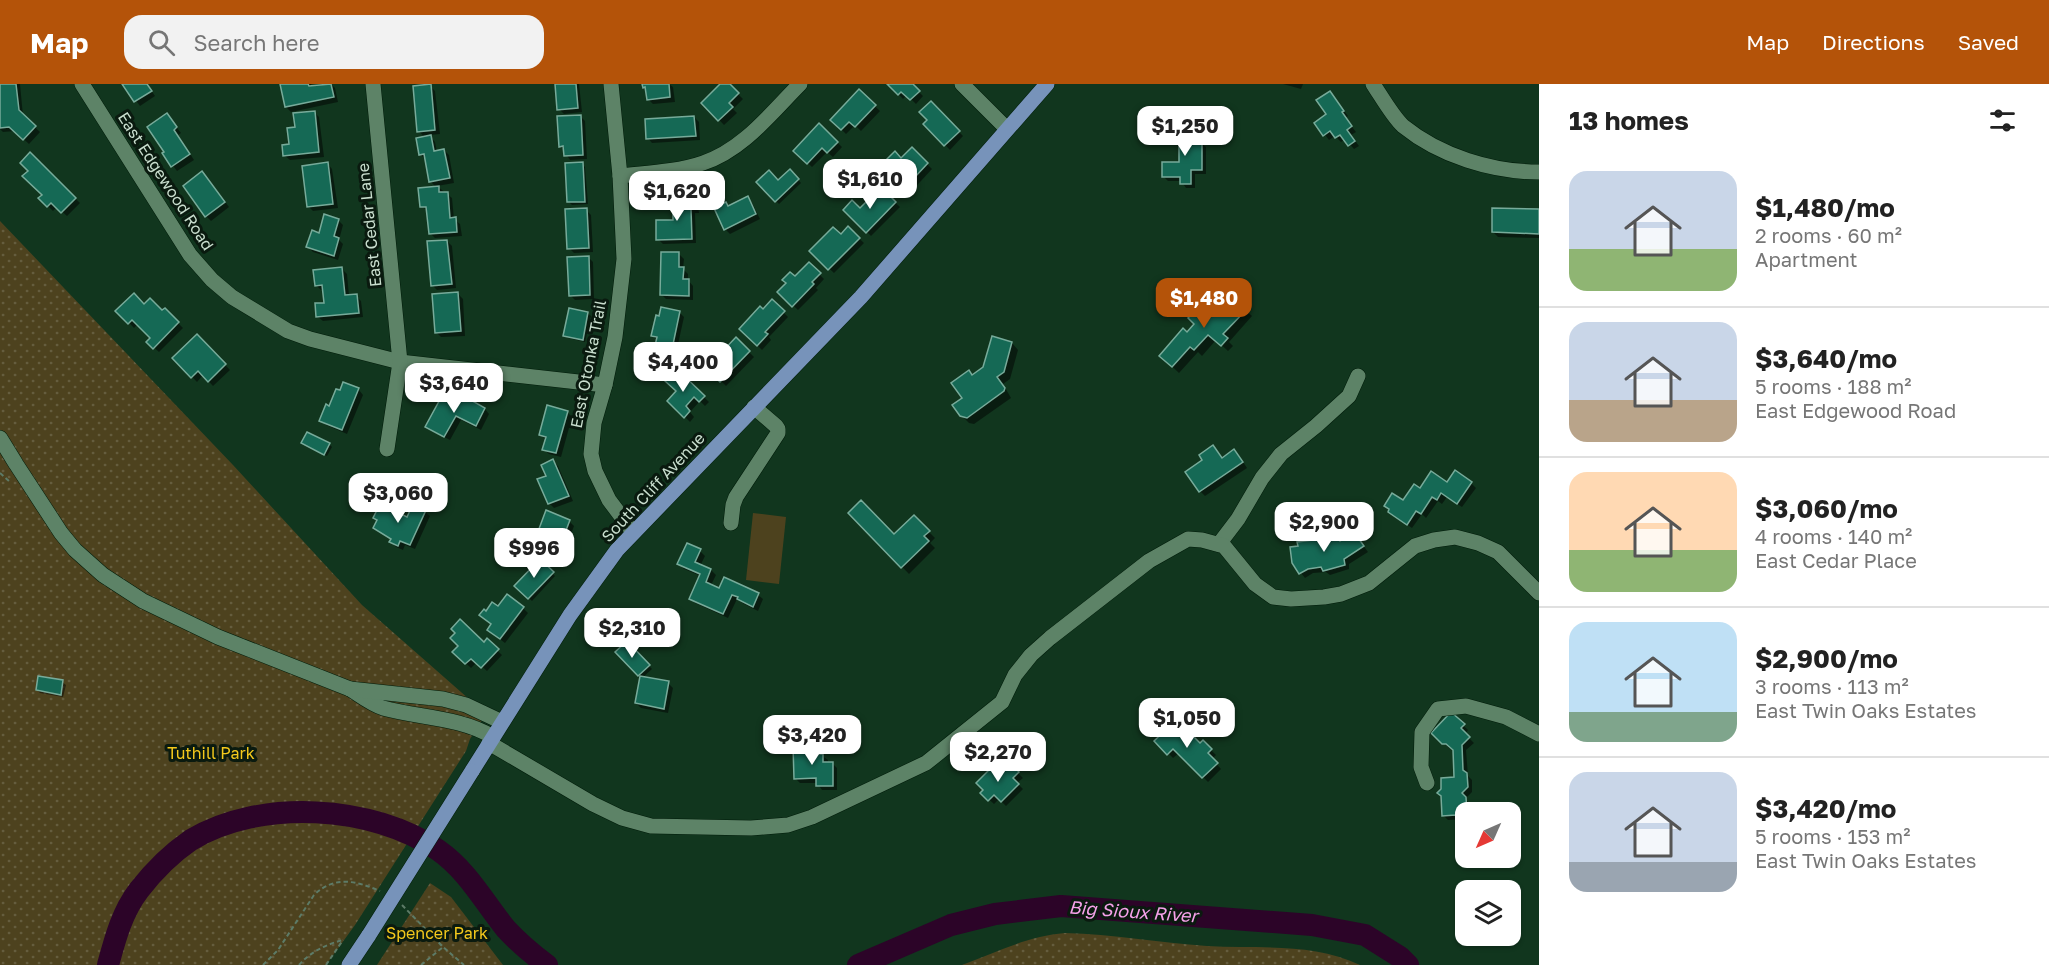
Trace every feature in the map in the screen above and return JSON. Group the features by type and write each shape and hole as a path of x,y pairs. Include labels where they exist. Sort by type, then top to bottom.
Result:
{"main road":[{"name":"South Cliff Avenue","path":"349,965 585,593 633,532 861,297 1047,84"}],"street":[{"name":"East Edgewood Road","path":"82,84 190,255 212,280 232,297 288,332 400,362 605,385"},
{"name":"East Cedar Lane","path":"373,84 400,362 387,449"},
{"name":"East Otonka Trail","path":"611,84 620,176 624,259 615,337 594,423 591,454 595,471 609,500 633,532"},
{"path":"620,176 686,168 719,157 747,136 800,84"},
{"path":"962,84 1007,129"},
{"path":"1373,84 1402,125 1450,155 1493,167 1539,172"},
{"path":"1219,543 1238,519 1262,478 1281,454 1349,396 1358,376"},
{"path":"731,523 736,497 778,433 776,426 754,407"},
{"path":"0,438 61,533 75,550 104,575 143,601 218,637 350,689 369,702 382,707 477,729 593,804 622,818 651,826 752,828 788,825 812,817 926,763 1002,702 1015,675 1031,655 1050,638 1149,561 1188,539 1219,543 1227,549 1255,584 1274,597 1291,599 1341,594 1369,583 1415,546 1455,537 1478,543 1498,552 1539,593"},
{"path":"350,689 443,699 466,705 502,722"},
{"path":"1427,783 1421,767 1422,732 1438,709 1466,706 1506,717 1539,734"}],"path":[{"path":"264,965 278,950 314,895 322,887 341,880 361,883 384,893"},
{"path":"397,901 464,965"},
{"path":"299,965 306,957 332,943 343,940 326,965"},
{"path":"421,965 443,947"}],"green space":[{"name":"Tuthill Park","path":"0,221 233,465 362,605 486,714 470,739 466,751 355,925 326,965 0,965"},
{"path":"753,513 786,517 779,584 746,580"},
{"name":"Spencer Park","path":"430,883 451,897 503,965 377,965"},
{"path":"1065,933 1207,946 1304,950 1342,958 1360,965 962,965 1025,941"}],"building":[{"path":"0,84 16,84 19,110 36,126 23,140 9,127 0,128"},
{"path":"122,84 147,84 152,91 134,102"},
{"path":"280,84 308,84 309,86 331,84 334,97 285,107"},
{"path":"431,84 435,130 417,132 413,86"},
{"path":"555,84 576,84 578,108 557,110"},
{"path":"642,84 669,84 670,97 647,100 645,87 643,88"},
{"path":"720,84 730,84 739,93 729,103 733,107 718,121 701,103"},
{"path":"887,84 913,84 920,91 910,100 901,92 898,95"},
{"path":"859,89 876,105 855,127 849,122 841,130 830,120"},
{"path":"1330,91 1352,126 1347,130 1355,141 1348,146 1340,135 1335,138 1330,131 1323,136 1314,123 1326,114 1316,100"},
{"path":"931,101 960,131 944,146 923,124 927,120 919,112"},
{"path":"315,111 319,152 283,156 282,145 289,144 287,128 295,127 293,113"},
{"path":"167,113 177,127 174,130 190,154 171,167 147,127"},
{"path":"581,115 583,155 564,156 563,146 559,147 557,116"},
{"path":"694,116 696,136 646,139 645,119"},
{"path":"819,123 838,142 827,153 822,148 807,164 793,151"},
{"path":"1179,126 1195,126 1195,140 1202,140 1202,170 1191,170 1191,184 1180,184 1180,177 1162,177 1162,162 1179,162"},
{"path":"431,135 434,151 444,149 450,178 429,182 424,154 419,155 416,138"},
{"path":"912,147 928,163 902,191 885,175 894,166 887,159 895,151 901,158"},
{"path":"30,152 76,198 61,213 51,203 47,207 38,198 42,195 22,176 28,171 20,163"},
{"path":"328,162 333,204 307,207 302,166"},
{"path":"583,162 585,202 567,202 565,163"},
{"path":"790,169 799,179 775,202 756,182 769,170 778,180"},
{"path":"202,171 225,202 205,217 183,186"},
{"path":"439,186 439,192 448,192 450,218 456,217 457,232 429,234 426,207 420,207 418,188"},
{"path":"881,187 896,202 866,233 843,210 852,200 860,208"},
{"path":"748,196 756,214 724,230 714,208 726,202 728,206"},
{"path":"694,199 694,209 691,209 692,239 656,240 656,220 673,220 673,200"},
{"path":"587,208 589,248 567,249 565,209"},
{"path":"1492,208 1539,209 1539,234 1492,232"},
{"path":"324,214 339,219 334,236 339,238 334,256 306,247 312,230 319,233"},
{"path":"848,226 860,238 828,270 809,251 833,227 841,234"},
{"path":"447,240 452,284 431,286 427,241"},
{"path":"661,252 679,252 679,267 684,267 683,279 689,279 689,296 660,295"},
{"path":"589,256 590,295 569,296 567,257"},
{"path":"809,262 821,273 812,282 814,284 792,307 777,292 786,283 782,280 790,272 795,276"},
{"path":"342,267 345,295 357,294 359,313 316,317 315,303 324,303 322,285 315,286 313,270"},
{"path":"458,292 461,331 435,333 432,294"},
{"path":"134,293 144,304 150,298 162,310 165,308 179,322 153,349 146,342 150,338 132,320 128,324 115,311"},
{"path":"1233,296 1247,309 1223,334 1228,338 1221,346 1208,335 1194,350 1190,347 1172,367 1159,356 1183,328 1187,332 1194,324 1188,318 1202,303 1211,311 1222,300 1226,304"},
{"path":"772,299 785,311 765,332 768,334 757,346 739,329 760,306 763,309"},
{"path":"661,307 680,311 671,354 654,350 657,337 651,336 656,315 659,316"},
{"path":"569,308 588,312 583,340 563,336"},
{"path":"197,334 226,364 208,382 198,371 191,378 172,358"},
{"path":"992,336 1012,342 1004,372 997,377 1005,388 1004,391 967,418 960,416 952,405 962,398 951,383 969,370 972,375 983,367"},
{"path":"736,337 750,351 720,382 705,368 711,362 708,360 718,350 721,353"},
{"path":"677,369 705,396 699,402 694,397 686,406 690,411 684,418 667,401 676,391 665,381"},
{"path":"343,382 359,388 342,430 319,421 326,404 329,406 336,389 340,390"},
{"path":"443,394 458,402 462,395 485,408 476,426 456,416 444,437 425,427"},
{"path":"547,405 568,411 556,453 542,450 546,437 539,435"},
{"path":"307,432 330,443 324,455 301,443"},
{"path":"1213,445 1222,458 1234,449 1243,462 1199,492 1185,472 1202,460 1199,455"},
{"path":"553,459 569,496 548,504 537,479 546,476 541,465"},
{"path":"1455,470 1472,482 1457,504 1441,493 1437,500 1432,497 1421,514 1416,511 1407,525 1388,512 1389,509 1384,506 1392,493 1403,500 1414,484 1420,488 1431,471 1447,482"},
{"path":"861,500 894,534 914,515 930,531 924,536 929,541 901,568 848,513"},
{"path":"380,504 407,517 413,504 426,510 410,545 400,541 398,546 389,542 391,539 373,528 377,520 373,518"},
{"path":"546,510 570,520 557,554 533,545"},
{"path":"1354,532 1364,546 1344,559 1345,565 1323,571 1321,567 1308,569 1299,574 1292,563 1290,547 1298,546 1297,542 1337,537 1340,541"},
{"path":"687,543 701,549 695,562 711,569 706,582 719,588 724,577 759,593 753,607 732,595 723,614 689,599 700,574 677,564"},
{"path":"540,559 554,572 528,599 514,586"},
{"path":"507,594 524,607 500,639 487,630 491,624 479,615 484,609 486,611 492,602 498,606"},
{"path":"460,619 484,642 487,638 499,649 481,668 471,659 465,664 452,652 458,646 450,638 455,633 451,629"},
{"path":"627,641 650,665 638,676 615,652"},
{"path":"38,676 63,680 61,695 36,690"},
{"path":"640,676 669,681 664,709 635,703"},
{"path":"1451,712 1465,724 1461,728 1470,737 1462,745 1463,770 1467,773 1468,787 1462,793 1466,797 1466,802 1455,802 1455,815 1442,816 1441,796 1437,793 1441,789 1441,778 1454,777 1453,750 1446,744 1442,744 1431,733"},
{"path":"1173,723 1184,734 1188,731 1200,743 1203,740 1212,749 1208,753 1218,763 1202,778 1173,749 1167,755 1154,741"},
{"path":"793,746 816,746 816,754 823,754 823,762 833,762 833,786 816,786 816,778 794,779"},
{"path":"1010,763 1019,772 1013,778 1019,784 1001,802 994,795 988,801 980,793 983,790 976,783 994,765 1001,772"}],"waterway":[{"name":"Big Sioux River","path":"108,965 120,926 133,898 144,883 184,845 219,827 250,818 282,813 316,812 349,816 382,824 412,835 438,850 467,877 506,929 547,965"},
{"name":"Big Sioux River","path":"858,965 951,925 995,914 1061,906 1312,925 1365,935 1400,957 1408,965"}]}
